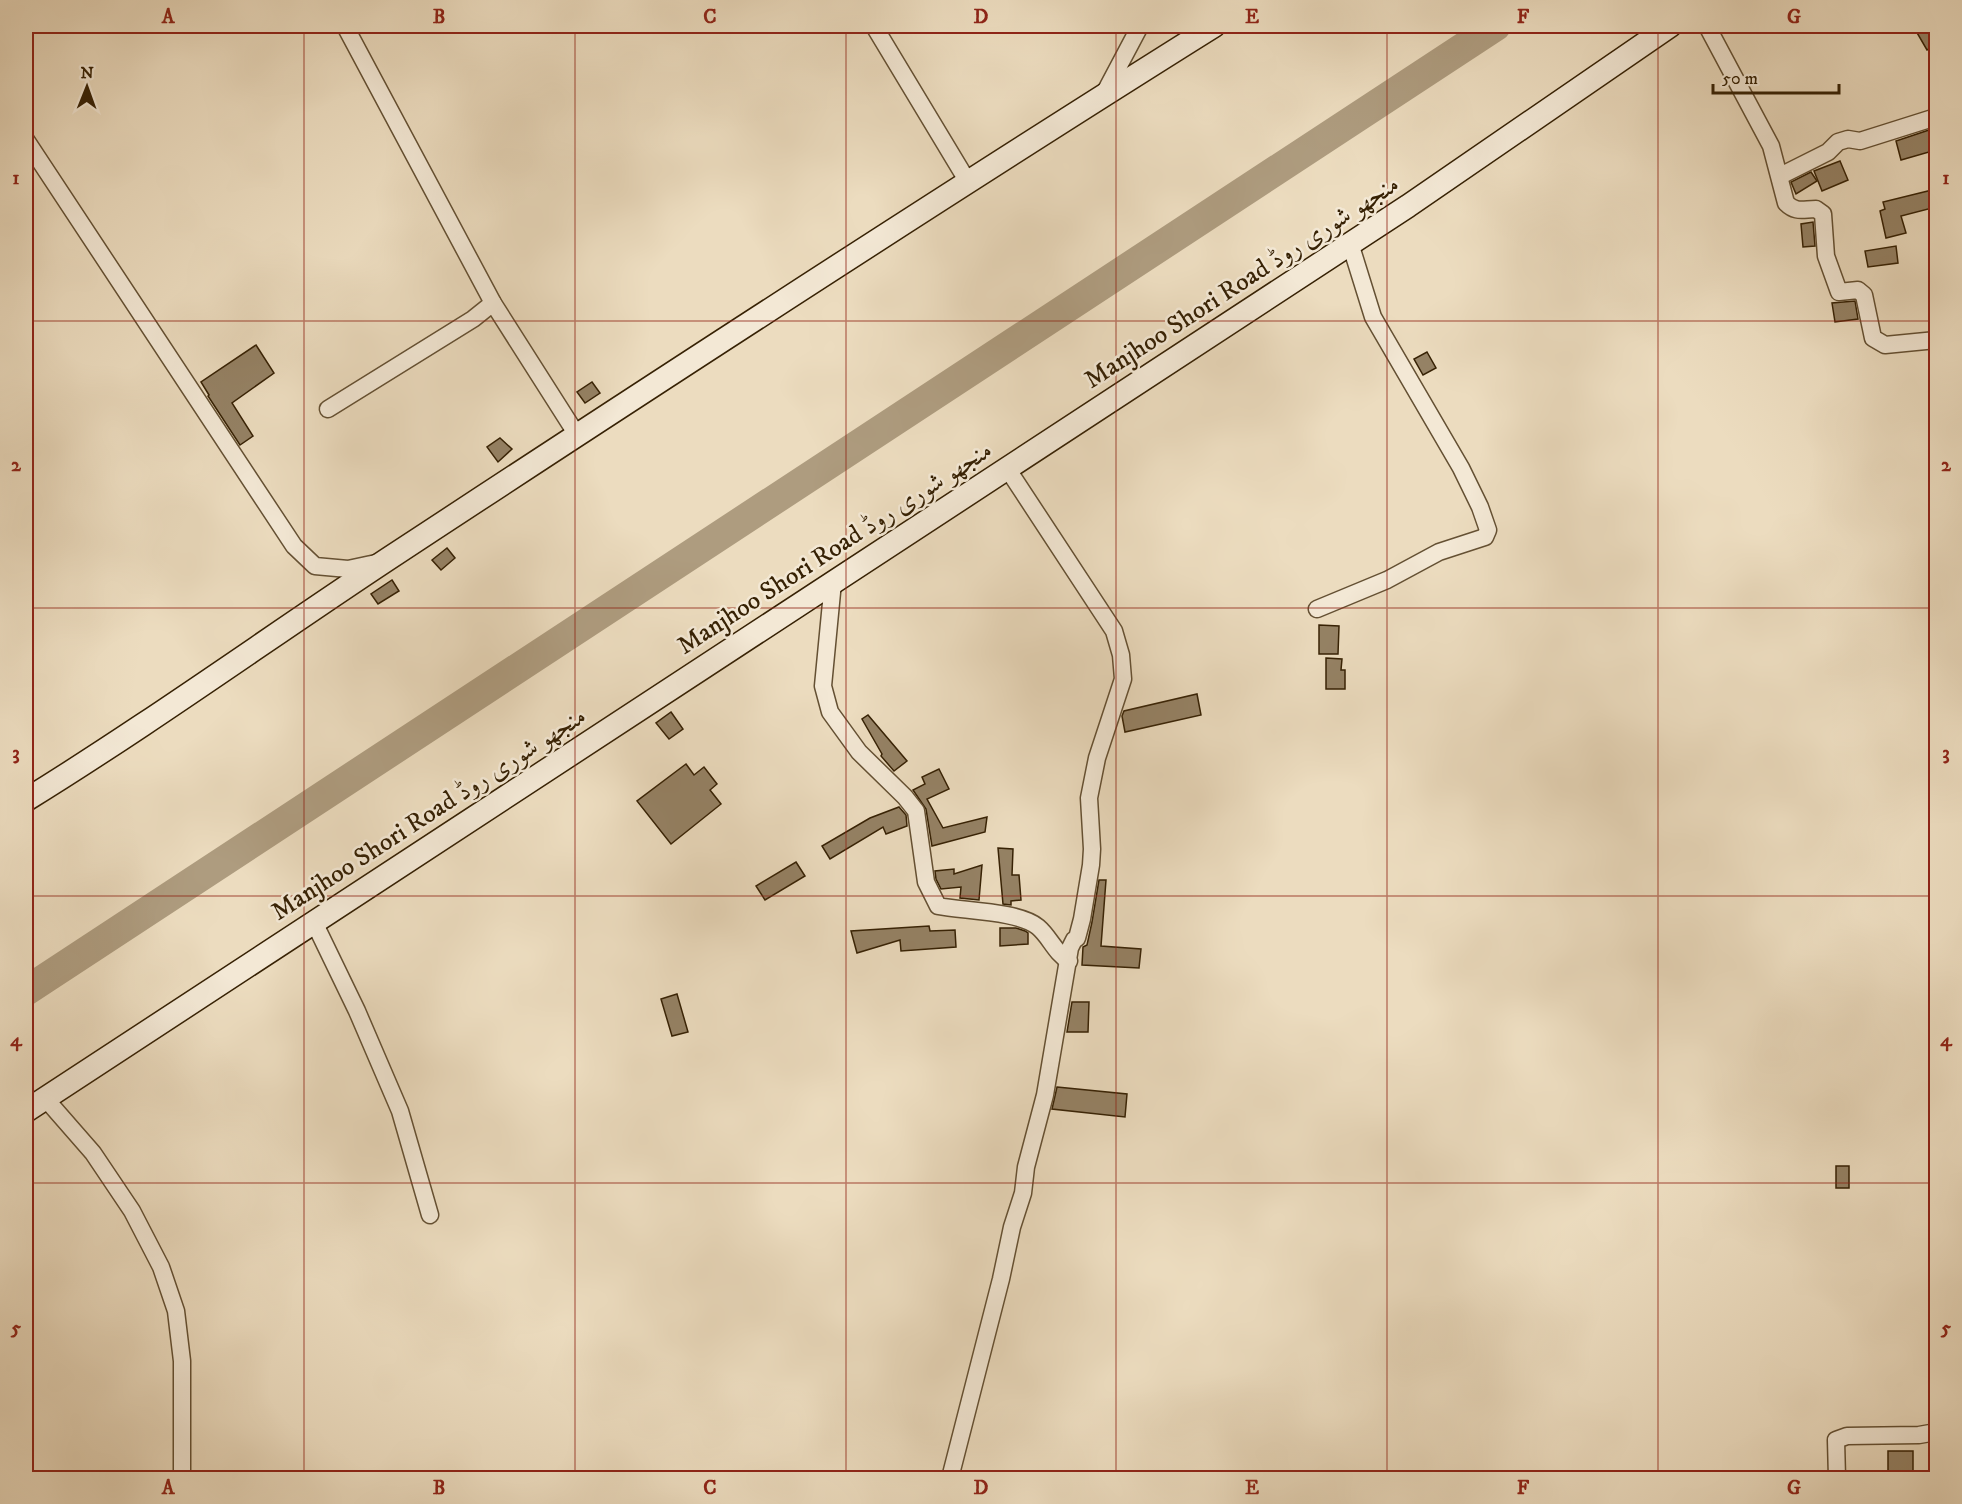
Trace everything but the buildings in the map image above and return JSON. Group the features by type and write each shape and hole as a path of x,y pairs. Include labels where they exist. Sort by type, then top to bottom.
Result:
{"street":[{"path":"345,26 493,303 577,435"},
{"path":"874,26 968,182"},
{"path":"1103,95 1140,26"},
{"path":"26,800 142,726 383,562 577,435 1103,95 1214,26"},
{"name":"Manjhoo Shori Road منجھو شوری روڈ","path":"26,1111 1350,243 1670,26"},
{"path":"1707,26 1771,146 1786,202 1791,208 1799,211 1816,209 1823,214 1826,255 1839,292 1858,290 1864,295 1873,338 1885,345 1936,340"},
{"path":"1780,176 1828,152 1838,142 1848,139 1860,141 1936,117"},
{"path":"26,140 294,546 315,566 348,569 383,562"},
{"path":"1317,609 1387,580 1439,552 1485,537 1488,530 1480,507 1461,468 1372,317 1350,243"},
{"path":"327,409 472,319 493,303"},
{"path":"950,1479 1012,1227 1023,1193 1026,1167 1045,1095 1070,961 1070,948 1077,938 1082,919 1091,865 1089,798 1097,758 1123,679 1121,655 1114,631 1007,468"},
{"path":"833,582 823,687 830,712 859,752 905,797 916,811 926,882 938,906 962,911 1016,915 1038,927 1062,957 1070,961"},
{"path":"314,922 357,1011 400,1111 430,1215"},
{"path":"45,1098 93,1153 132,1211 161,1268 176,1311 182,1361 182,1479"},
{"path":"1836,1479 1836,1440 1847,1436 1919,1435 1936,1432"}],"waterway":[{"path":"26,991 1496,26"}]}
